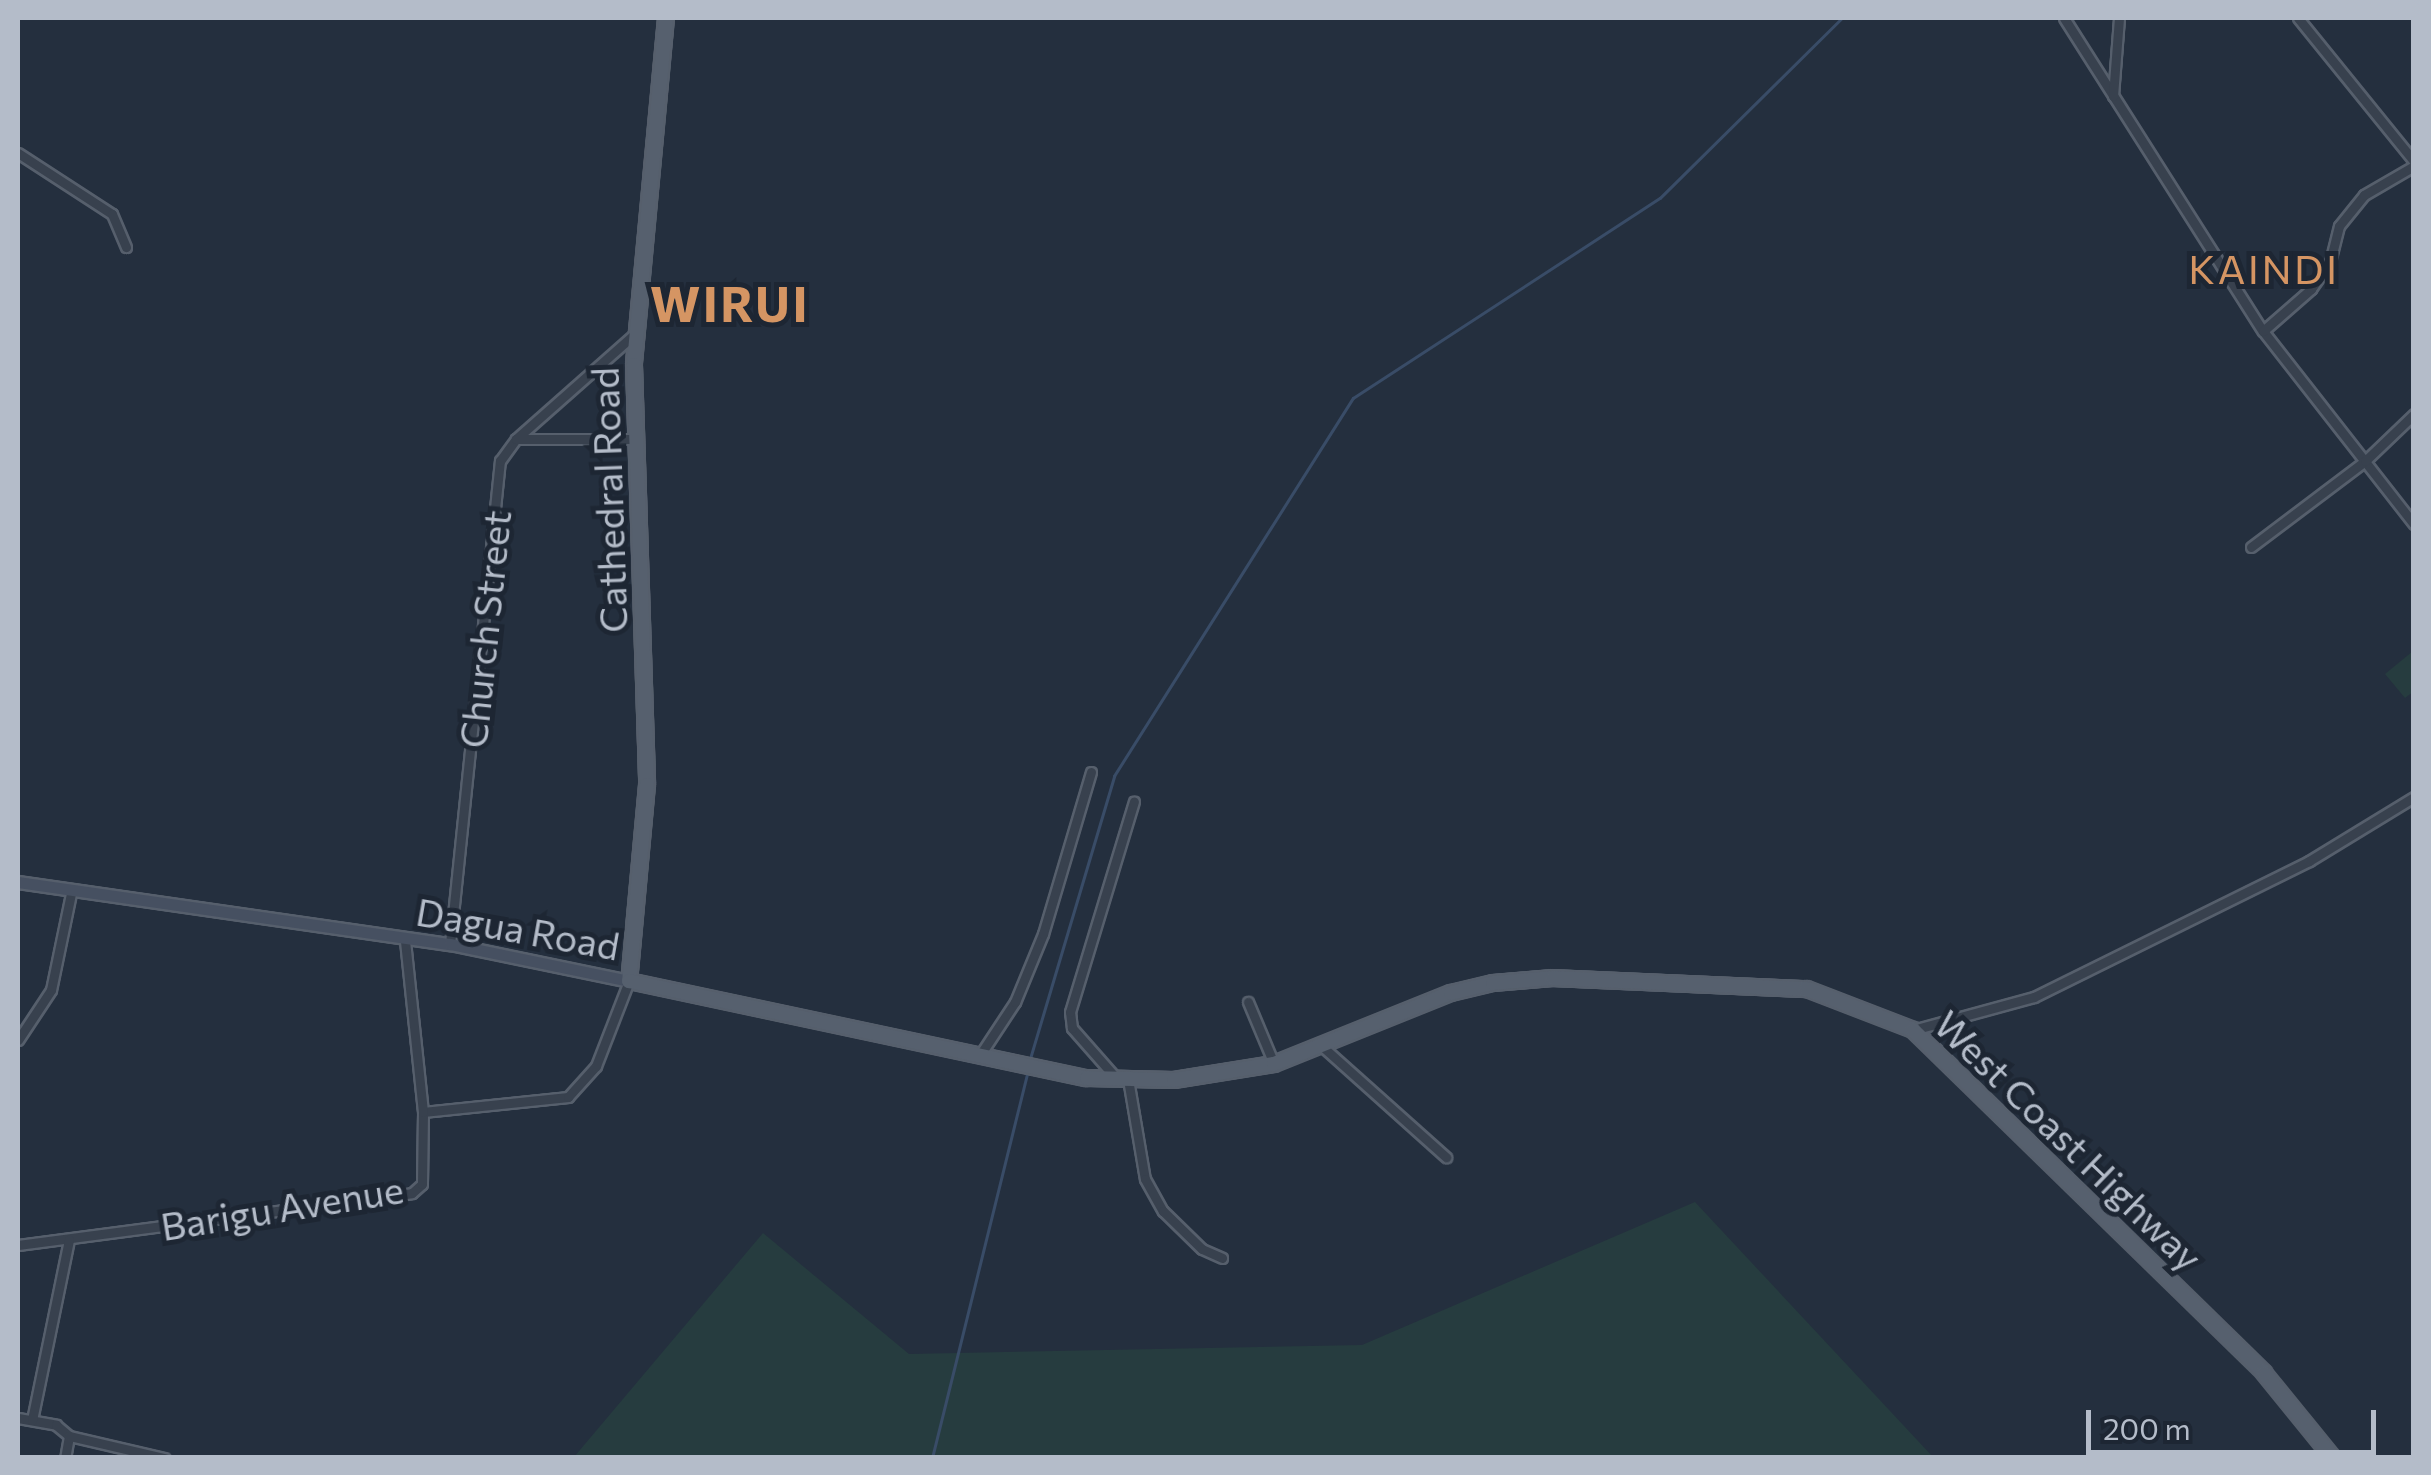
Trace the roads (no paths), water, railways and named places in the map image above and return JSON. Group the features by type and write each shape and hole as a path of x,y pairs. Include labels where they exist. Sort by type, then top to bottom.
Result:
{"main road":[{"name":"Cathedral Road","path":"629,982 648,786 637,332 666,18"},
{"name":"West Coast Highway","path":"1055,1072 1123,1080 1174,1080 1274,1064 1324,1048 1451,993 1553,978 1808,989 1913,1030 2264,1373 2333,1458"},
{"name":"Dagua Road","path":"629,982 1055,1072"}],"street":[{"path":"2064,18 2262,332 2414,524"},
{"path":"2113,99 2119,18"},
{"path":"2262,332 2330,262 2339,226 2364,195 2414,164 2298,18"},
{"path":"18,153 112,214 126,247"},
{"path":"516,439 637,332"},
{"path":"2251,547 2365,461 2414,414"},
{"path":"516,439 637,439"},
{"name":"Church Street","path":"450,944 500,461 516,439"},
{"path":"980,1054 1015,1002 1043,934 1090,772"},
{"path":"1913,1030 2034,998 2308,861 2414,797"},
{"path":"1134,802 1070,1012 1072,1028 1123,1080 1146,1179 1163,1211 1202,1249 1222,1258"},
{"name":"Dagua Road","path":"18,882 72,893 450,944 629,982"},
{"path":"18,1040 51,990 72,893"},
{"name":"Barigu Avenue","path":"18,1245 412,1193 422,1184 423,1112 404,940"},
{"path":"423,1112 568,1097 596,1066 629,982"},
{"path":"1248,1002 1274,1064"},
{"path":"1324,1048 1446,1157"},
{"path":"32,1420 69,1240"},
{"path":"18,1418 56,1425 69,1436 164,1458"},
{"path":"65,1458 69,1436"}],"waterway":[{"path":"1029,1062 1114,776 1353,398 1660,198 1842,18"},
{"path":"932,1458 1028,1070"}],"district":[{"name":"KAINDI","path":"2264,268"},
{"name":"WIRUI","path":"730,303"}]}
